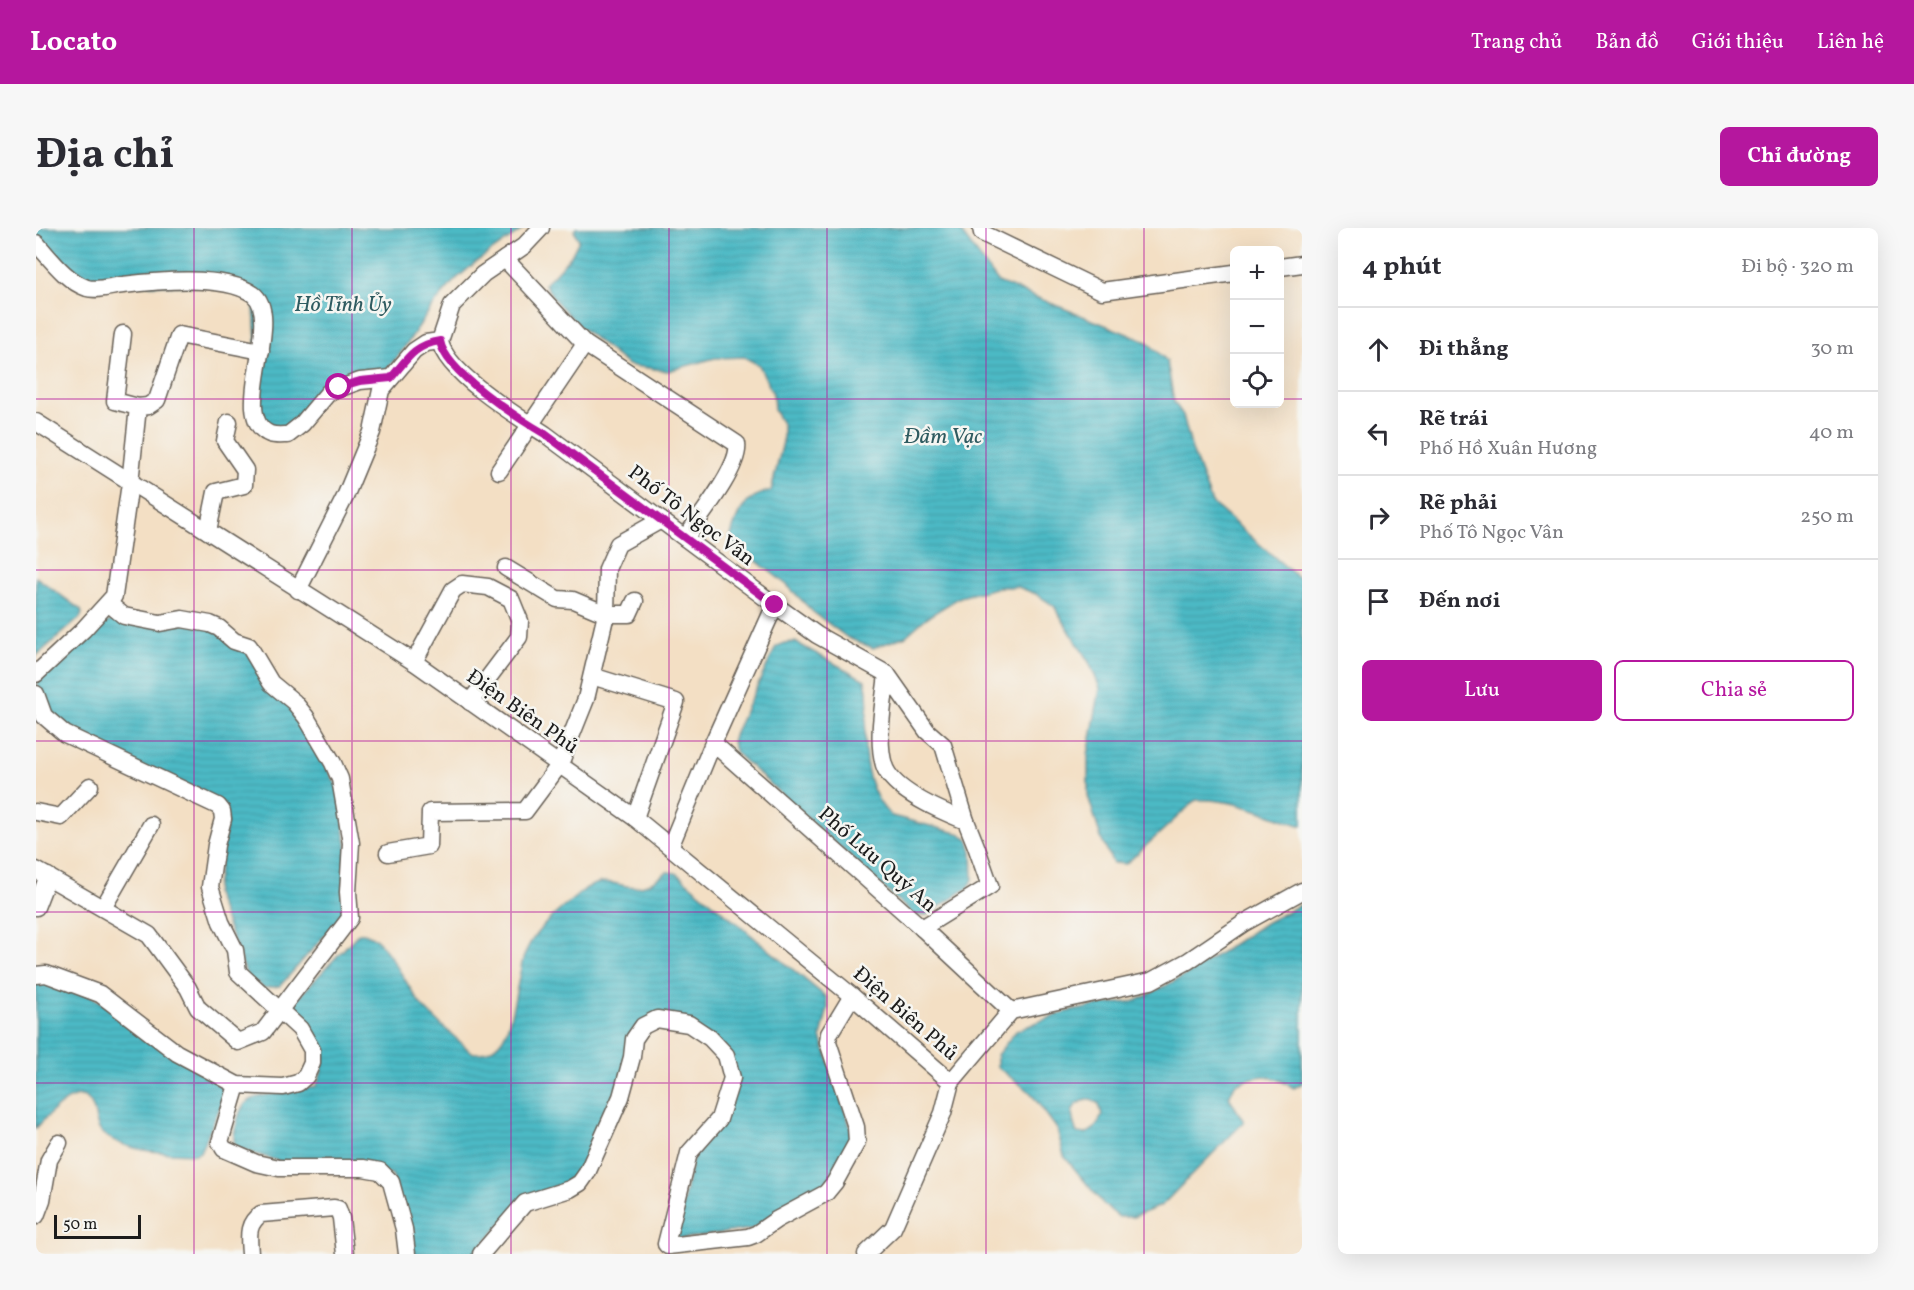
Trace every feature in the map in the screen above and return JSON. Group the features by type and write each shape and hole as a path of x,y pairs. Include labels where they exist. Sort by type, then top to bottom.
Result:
{"street":[{"path":"298,590 345,496 372,432 381,390 414,351 426,343 440,341 452,305 483,274 524,246 542,228"},
{"path":"981,228 982,233 1102,291 1230,274"},
{"path":"36,243 77,284 90,289 166,280 216,282 254,295 261,304 261,351 252,407 259,426 270,434 288,435 302,424 329,392 360,381 391,378"},
{"path":"506,259 585,344 737,444 737,456 728,475 685,538"},
{"path":"1284,266 1302,264"},
{"path":"123,334 115,401 138,407 148,406 157,400 179,335 261,351"},
{"name":"Phố Tô Ngọc Vân","path":"440,341 441,348 454,367 508,411 817,635 887,674"},
{"path":"499,471 585,344"},
{"path":"36,674 83,630 114,596 138,407"},
{"name":"Điện Biên Phủ","path":"36,422 414,662 635,818 671,845 852,996 951,1082"},
{"path":"208,531 216,492 244,485 245,470 225,441 229,422"},
{"path":"388,854 429,846 430,812 525,811 560,765 586,699 606,614 607,569 618,544 661,520"},
{"path":"506,568 557,599 573,600 606,614 629,614 635,601"},
{"path":"414,662 453,590 462,584 488,587 511,599 520,621 519,637 470,702"},
{"path":"36,907 42,873 149,935 188,988 198,1008 238,1042 263,1032 350,918 348,892 351,843 340,779 306,717 294,702 271,683 249,646 234,641 219,628 182,619 164,624 124,616 108,603"},
{"path":"671,845 713,743 775,605"},
{"path":"887,674 880,743 885,768 893,780 927,805 966,821"},
{"path":"887,674 927,731 942,745 990,886 922,928"},
{"path":"592,675 676,702 635,818"},
{"path":"36,694 44,716 65,734 218,806 222,811 223,819 216,845 210,886 212,898 235,951 238,972 300,1029 312,1050 312,1063 306,1076 298,1083 283,1088 237,1085 177,1053 100,994 46,974 36,975"},
{"name":"Phố Lưu Quý An","path":"713,743 922,928 1011,1011"},
{"path":"36,812 61,817 90,786"},
{"path":"103,908 151,825"},
{"path":"866,1254 893,1228 943,1113 951,1082 1011,1011 1151,981 1188,961 1244,923 1302,891"},
{"path":"481,1254 525,1203 570,1189 580,1183 587,1173 621,1097 632,1057 634,1039 643,1026 657,1019 689,1024 710,1038 726,1055 732,1078 719,1119 689,1153 666,1244 668,1246 748,1238 826,1193 835,1182 857,1142 856,1127 828,1042 828,1034 852,996"},
{"path":"237,1085 221,1133 220,1142 224,1149 256,1163 279,1168 363,1168 380,1172 391,1182 404,1229 407,1254"},
{"path":"36,1216 42,1200 49,1160 59,1143"},
{"path":"250,1254 249,1229 254,1218 261,1214 334,1208 338,1209 341,1218 345,1254"}],"water":[{"name":"Hồ Tỉnh Ủy","path":"36,228 525,228 476,262 454,281 384,372 317,398 285,430 263,423 259,396 253,288 86,283 36,236"},
{"name":"Đầm Vạc","path":"576,228 958,228 998,282 1147,342 1167,361 1174,402 1183,415 1192,450 1212,503 1302,581 1302,826 1237,804 1196,800 1126,864 1113,863 1102,841 1088,796 1088,755 1100,688 1089,662 1054,606 1036,594 1018,587 999,587 960,597 926,618 906,636 873,648 848,638 813,612 787,585 730,540 738,515 748,502 762,493 771,491 783,442 783,425 774,410 773,394 759,365 744,357 715,358 668,371 628,365 579,326 554,299 545,284 571,256 579,240 574,231"},
{"path":"36,577 81,610 82,614 36,656"},
{"path":"117,618 207,626 243,648 292,705 340,792 347,851 344,912 280,986 264,988 247,976 215,894 227,820 56,722 43,701 38,677 106,623"},
{"path":"795,642 865,680 868,700 865,740 867,766 874,791 886,810 892,816 961,834 969,841 972,851 973,879 969,887 927,915 915,916 736,753 732,742 736,730 776,647 784,643"},
{"path":"667,872 676,873 826,997 828,1007 821,1037 851,1129 850,1141 825,1186 751,1229 675,1240 692,1161 723,1118 725,1048 655,1015 618,1088 579,1177 524,1199 474,1254 413,1254 392,1174 288,1164 236,1148 234,1140 239,1114 250,1100 316,1086 321,1074 322,1054 314,1039 292,1015 292,1004 359,933 368,934 386,950 417,999 429,1013 471,1052 481,1053 495,1046 503,1038 513,1008 527,948 549,920 594,884 609,882 633,887 641,886"},
{"path":"1302,904 1302,1083 1294,1088 1271,1077 1259,1076 1235,1084 1229,1097 1244,1122 1161,1206 1133,1217 1119,1217 1104,1205 1064,1156 1057,1129 1030,1092 997,1067 997,1055 1016,1031 1066,1012 1136,1001 1188,974 1267,922","holes":["1091,1099 1099,1104 1102,1116 1095,1128 1086,1134 1077,1133 1072,1115 1078,1103"]},
{"path":"36,980 81,989 226,1084 228,1090 200,1152 196,1154 150,1151 116,1142 100,1130 88,1099 81,1096 64,1102 36,1128"}],"route":[{"path":"339,387 360,381 391,378 414,351 426,343 440,341 441,348 454,367 508,411 545,434 775,605"}]}
